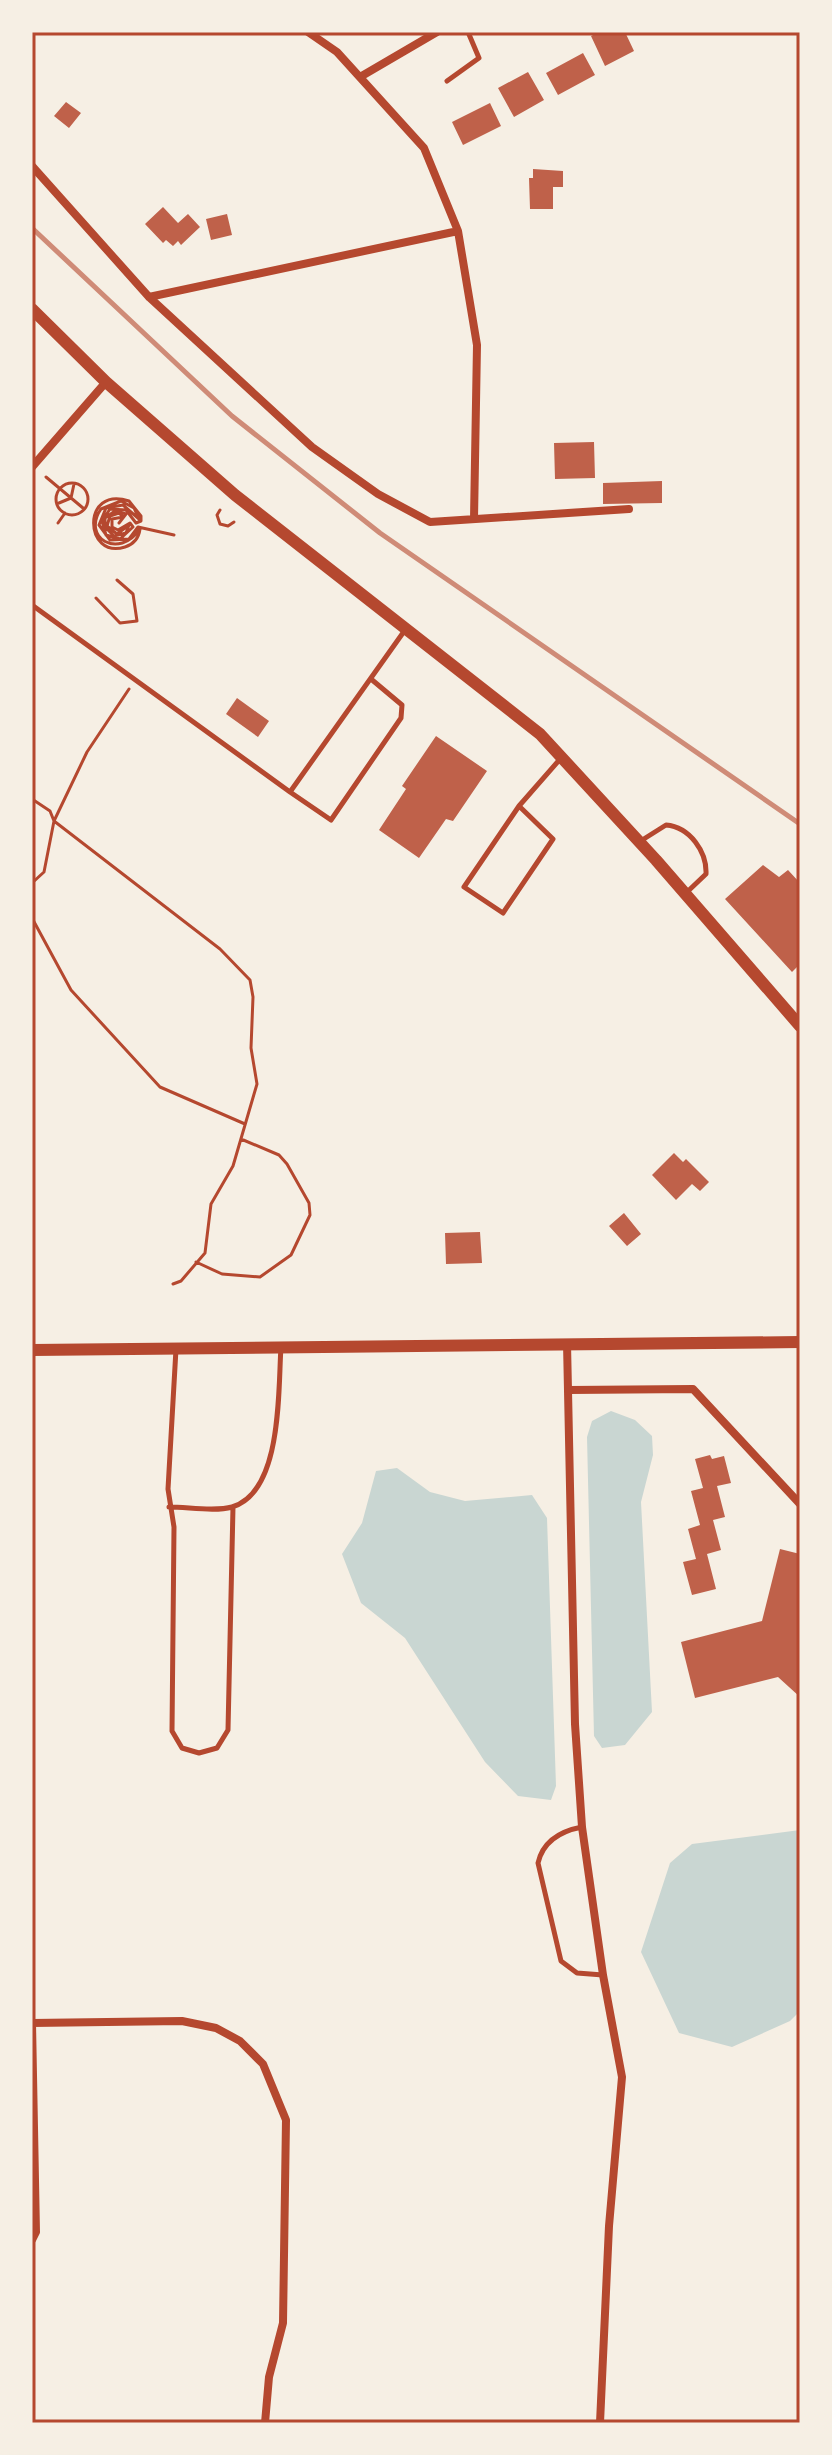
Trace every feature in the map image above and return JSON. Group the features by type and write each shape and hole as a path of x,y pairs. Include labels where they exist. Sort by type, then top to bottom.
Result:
{"street":[{"path":"308,32 337,52 424,148 458,231 477,345 474,519"},
{"path":"360,77 437,32"},
{"path":"32,166 149,297 312,447 378,494 430,522 629,509"},
{"path":"149,297 458,231"},
{"path":"32,309 106,382 235,495 540,734 685,893 800,1026"},
{"path":"32,467 106,382"},
{"path":"567,1343 575,1724 582,1827 603,1975 622,2077 609,2226 600,2423"},
{"path":"32,1350 567,1343 800,1344"},
{"path":"569,1390 693,1389 800,1504"},
{"path":"32,2240 36,2232 32,2023 182,2021 216,2028 240,2041 263,2064 286,2120 283,2323 269,2377 265,2423"}],"lane":[{"path":"447,81 479,58 468,32"},
{"path":"32,605 331,820 401,718 402,705 371,679"},
{"path":"290,792 405,630"},
{"path":"519,806 553,839 503,913 464,887 519,806 561,758"},
{"path":"639,843 666,825 684,830 706,859 706,874 685,893"},
{"path":"169,1507 233,1507 258,1487 266,1473 273,1446 281,1347"},
{"path":"176,1348 169,1507 174,1527 172,1731 182,1748 199,1753 217,1748 229,1722 233,1507"},
{"path":"582,1827 559,1834 544,1848 538,1863 561,1961 577,1973 603,1975"}],"path":[{"path":"46,477 84,509"},
{"path":"60,489 74,484"},
{"path":"71,498 74,484"},
{"path":"57,503 65,513 76,514 84,509 87,494 74,484"},
{"path":"57,503 60,489"},
{"path":"57,503 71,498"},
{"path":"119,523 126,514 115,511 108,515 105,527 114,536 126,533 129,525 117,534 107,526 110,516 119,513 123,517 112,519 112,527 118,530 130,523 133,527 129,534 120,539 106,535 102,521 110,509 126,510 136,523 141,516 129,501 109,500 95,514 95,534 107,546 115,548 127,546 137,539 140,529 130,541 120,545 106,542 97,532 95,521 101,509 121,501 134,508 139,519 123,505 106,508 99,525 110,540 129,539 138,527 174,535"},
{"path":"220,510 217,515 220,524 228,526 234,522"},
{"path":"58,523 65,513"},
{"path":"96,598 120,623 137,621 133,594 117,580"},
{"path":"32,883 44,872 54,821 87,752 134,682"},
{"path":"32,799 50,811 54,821 220,949 250,980 253,997 250,1037 257,1084 233,1166 211,1204 209,1245 181,1281 173,1284"},
{"path":"32,918 71,990 160,1087 245,1124"},
{"path":"196,1262 222,1274 260,1277 291,1255 310,1215 309,1203 279,1155 241,1139"}],"shaded area":[{"path":"611,1411 635,1420 652,1436 653,1455 641,1502 652,1712 625,1745 602,1748 594,1736 587,1437 592,1421"},
{"path":"397,1468 430,1492 465,1501 532,1495 547,1518 556,1786 551,1800 518,1796 485,1762 405,1638 361,1603 342,1554 362,1523 376,1471"},
{"path":"800,1830 800,2011 790,2021 732,2047 679,2033 641,1952 670,1863 692,1844"}],"building":[{"path":"599,32 625,32 634,51 605,66 591,36"},
{"path":"583,53 595,75 558,95 546,73"},
{"path":"528,72 544,100 514,117 498,88"},
{"path":"66,102 81,113 69,128 54,116"},
{"path":"490,103 501,126 463,145 452,122"},
{"path":"533,169 563,171 563,187 553,187 553,209 530,209 529,178 533,178"},
{"path":"163,207 178,223 188,214 200,227 181,245 178,241 173,246 166,240 163,243 145,224"},
{"path":"227,214 232,235 211,240 206,219"},
{"path":"594,442 595,478 555,479 554,443"},
{"path":"662,481 662,503 603,504 603,483"},
{"path":"237,698 269,721 258,737 226,714"},
{"path":"436,736 487,771 453,821 446,819 419,858 379,830 406,789 402,786"},
{"path":"763,865 779,877 788,870 800,883 800,964 792,972 725,899"},
{"path":"674,1153 683,1162 686,1159 709,1182 700,1191 692,1184 676,1200 652,1175"},
{"path":"624,1213 641,1234 627,1246 609,1226"},
{"path":"480,1232 482,1263 446,1264 445,1233"},
{"path":"710,1455 712,1459 724,1456 731,1483 717,1486 725,1517 713,1520 721,1550 707,1554 716,1589 692,1595 683,1562 696,1559 688,1529 700,1525 691,1491 703,1488 695,1459"},
{"path":"780,1549 800,1554 800,1697 778,1677 695,1698 681,1642 762,1621"}],"railway":[{"path":"32,228 232,416 380,533 800,824"}]}
